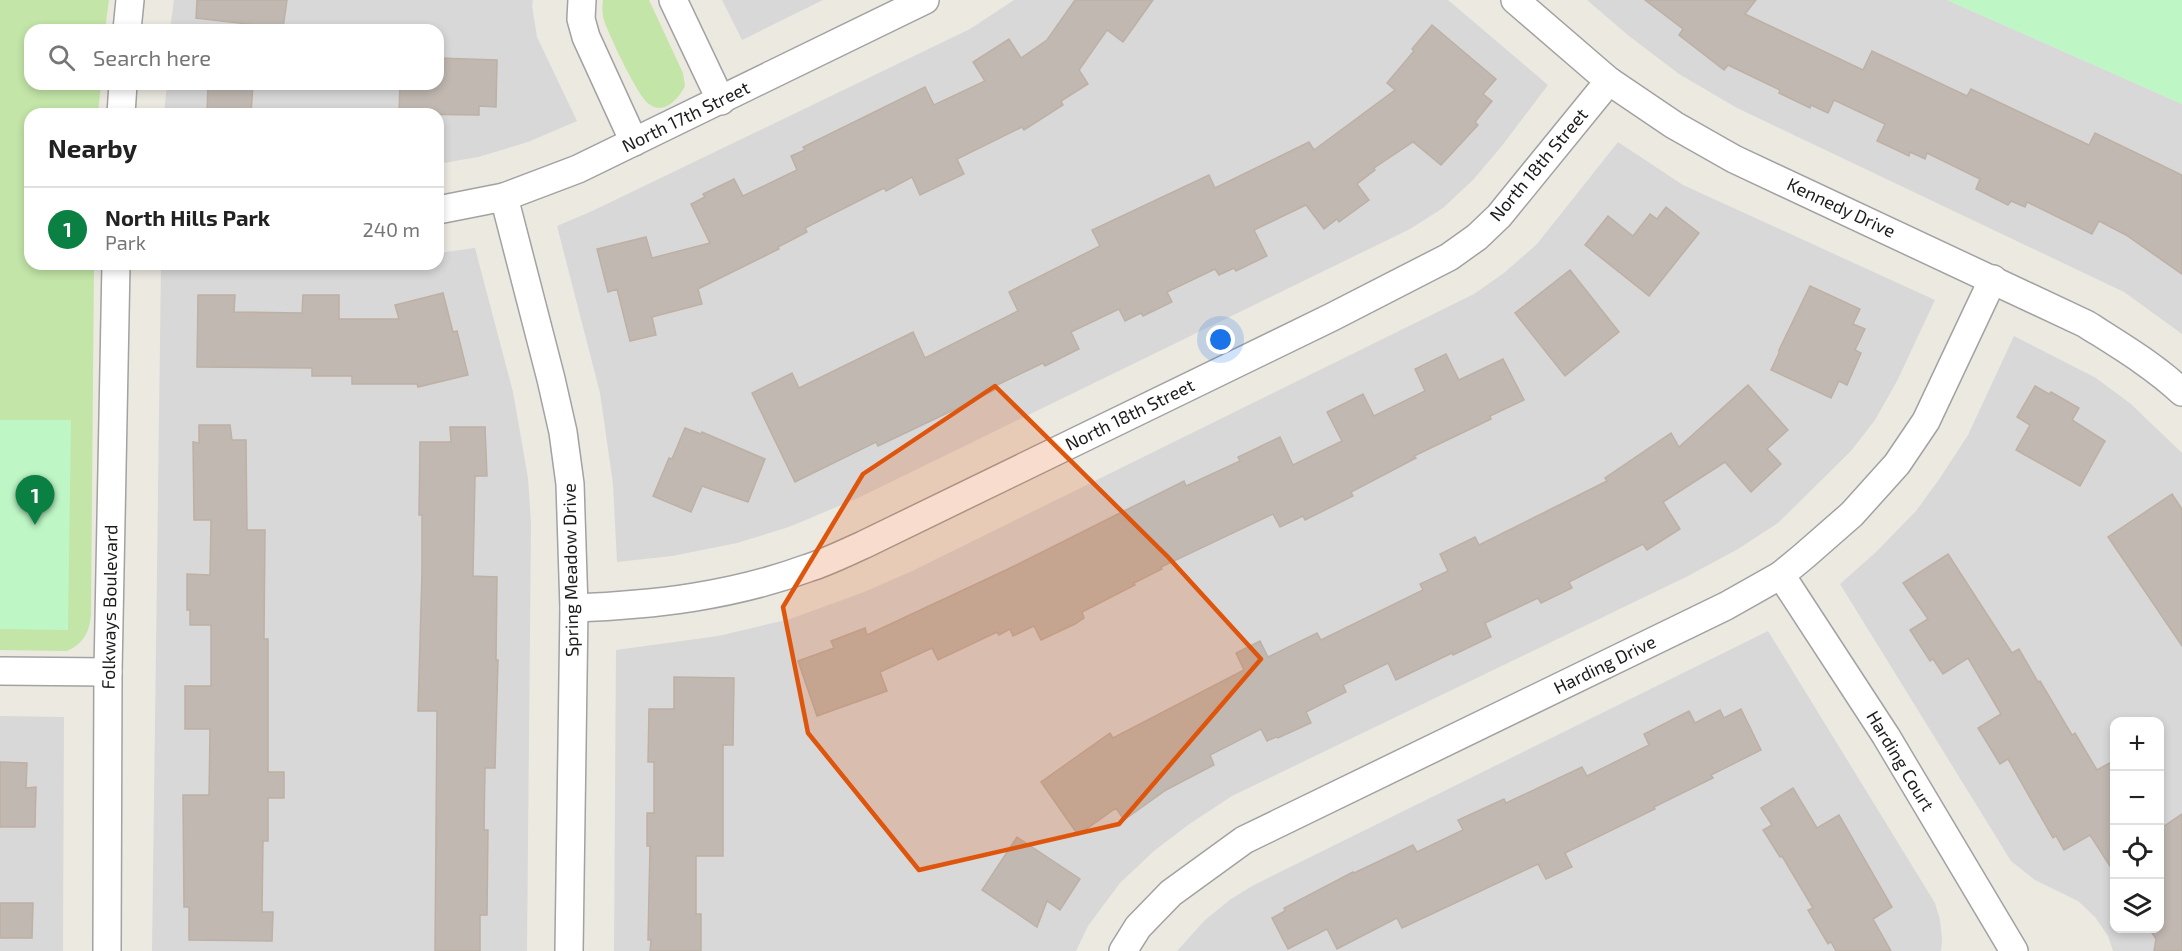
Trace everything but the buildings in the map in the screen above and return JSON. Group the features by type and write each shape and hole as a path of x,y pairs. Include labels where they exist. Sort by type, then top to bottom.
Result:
{"street":[{"path":"128,24 130,0"},
{"path":"582,0 581,19 586,37 634,142"},
{"path":"673,0 721,100"},
{"name":"North 17th Street","path":"444,209 504,197 578,169 924,0"},
{"name":"Kennedy Drive","path":"1515,0 1609,81 1674,125 1734,159 2086,324 2139,357 2164,375 2182,392"},
{"name":"North 18th Street","path":"574,608 624,606 705,597 809,568 863,545 1343,312 1449,257 1477,237 1499,216 1609,81"},
{"path":"121,108 123,90"},
{"name":"Spring Meadow Drive","path":"504,197 563,432 570,484 574,608 569,951"},
{"name":"Folkways Boulevard","path":"106,951 108,672 116,270"},
{"name":"Harding Drive","path":"1123,951 1138,927 1171,893 1244,840 1726,606 1781,574 1852,514 1912,445 1926,421 1994,279"},
{"name":"Harding Court","path":"1781,574 1886,736 2014,951"},
{"path":"0,671 108,672"}],"highlighted area":[{"path":"995,386 1168,557 1261,659 1119,824 919,870 808,733 783,607 863,474"}],"shaded area":[{"path":"174,0 533,0 537,37 577,121 528,142 478,157 444,163 444,108 165,108 166,90 444,90 444,24 171,24"},
{"path":"722,0 823,0 742,40"},
{"path":"1014,0 1448,0 1548,85 1473,180 1443,208 1410,229 858,498 789,527 737,543 672,556 617,562 613,484 600,393 557,226 970,29"},
{"path":"1587,0 1947,0 2182,104 2182,334 2124,292 1737,108 1679,74"},
{"path":"1618,142 1683,185 1935,300 1897,381 1875,420 1851,451 1778,523 1738,549 1686,577 1232,796 1154,851 1120,883 1088,926 1076,951 614,951 616,650 718,636 790,619 864,592 912,571 1474,294 1504,273 1537,244"},
{"path":"475,248 513,392 528,478 531,523 527,951 152,951 161,270 444,270 444,252"},
{"path":"2014,336 2096,378 2131,404 2182,453 2182,951 2113,951 2108,936 2095,917 2078,901 2035,880 2011,861 1840,584 1876,552 1916,511 1968,435"},
{"path":"1768,631 1935,903 1940,920 1941,951 1177,951 1205,920 1231,899 1254,885"},
{"path":"0,716 64,717 63,951 0,951"}],"green space":[{"path":"0,0 109,0 106,24 24,24 24,90 100,90 99,108 24,108 24,270 94,270 91,615 89,627 85,637 78,645 67,651 0,650"},
{"path":"603,0 649,0 683,73 685,86 670,104 660,108 655,107 644,99 638,90 605,23 602,12"},
{"path":"1947,0 2182,0 2182,104"},
{"path":"0,420 71,420 68,630 0,629"}],"place":[{"name":"North Hills Park","path":"35,525"}]}
